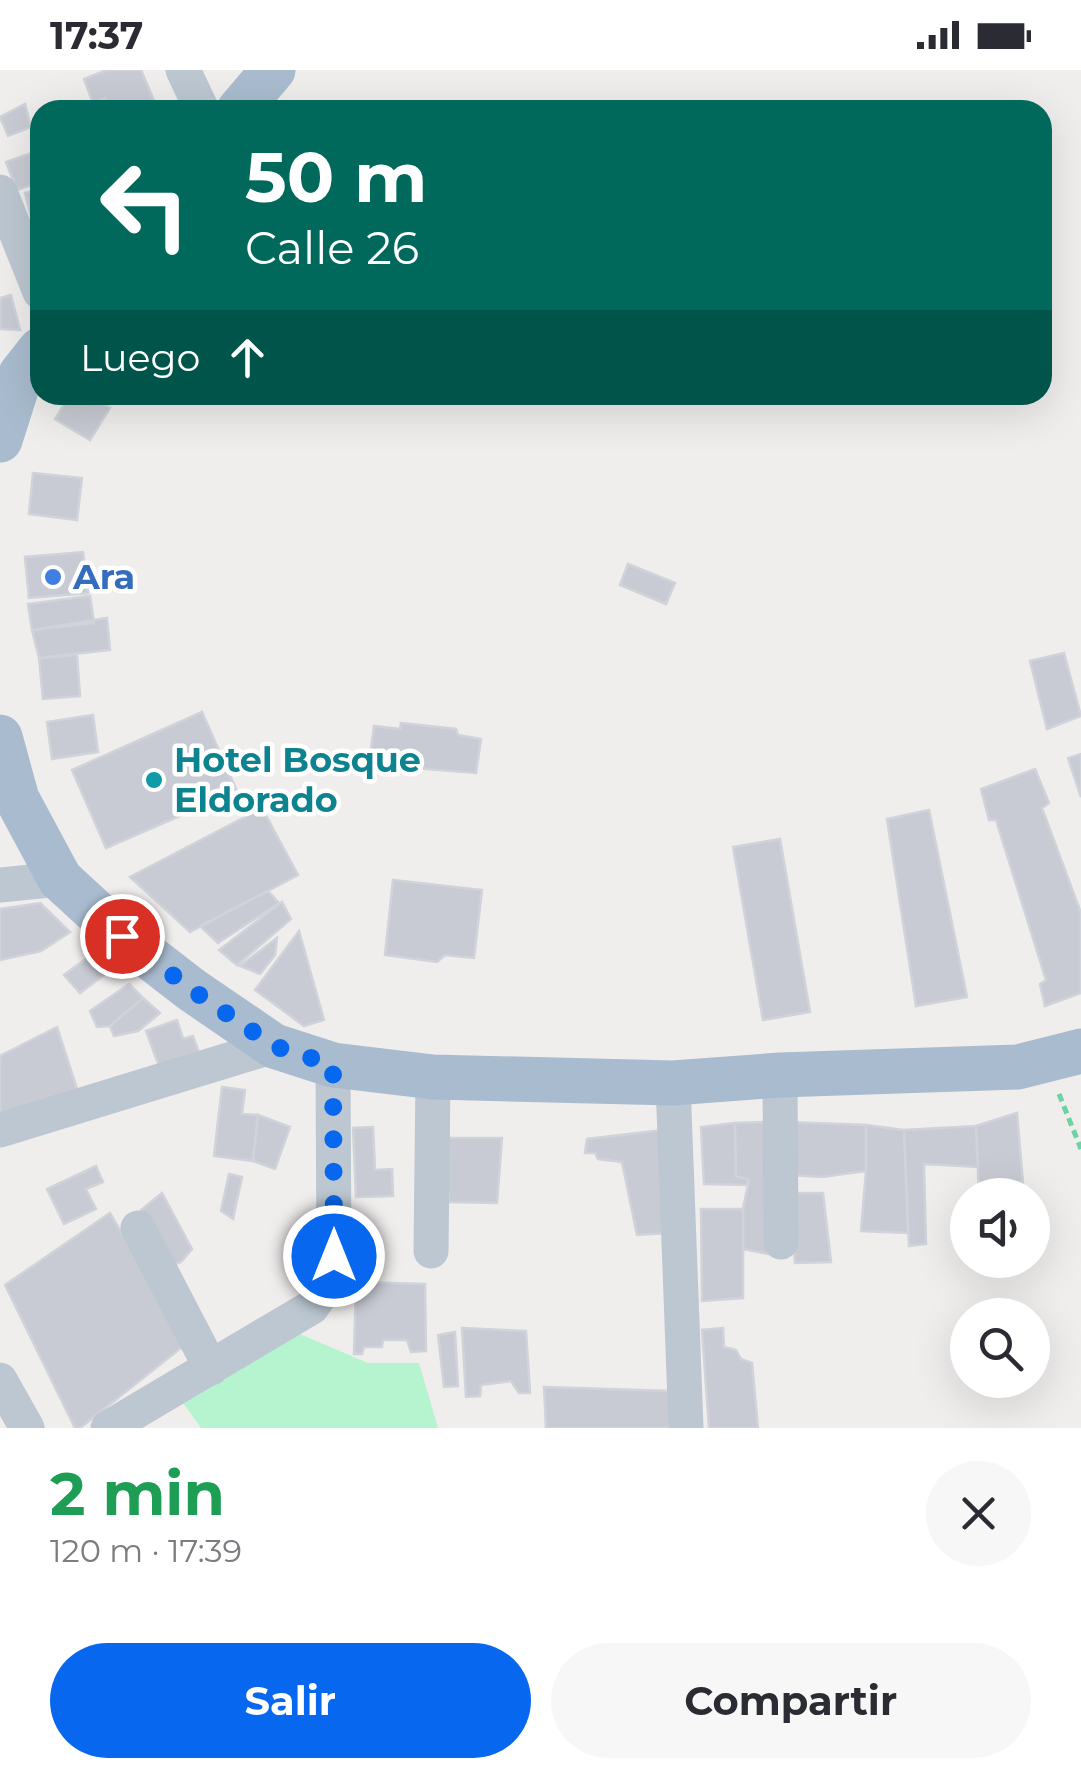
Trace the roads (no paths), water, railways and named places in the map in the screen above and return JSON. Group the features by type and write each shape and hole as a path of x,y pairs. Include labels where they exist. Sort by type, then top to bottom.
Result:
{"main road":[{"path":"248,100 274,70"},
{"path":"0,440 20,365"},
{"path":"0,737 17,799 60,879 122,936 274,1046 333,1065 432,1077 673,1084 780,1075 1018,1067 1068,1069"}],"street":[{"path":"183,70 197,100"},
{"path":"0,192 30,267"},
{"path":"0,886 60,879"},
{"path":"0,1130 274,1046"},
{"path":"108,1428 312,1306 327,1285 334,1256 333,1065"},
{"path":"780,1075 781,1242"},
{"path":"431,1251 432,1077"},
{"path":"673,1084 686,1428"},
{"path":"138,1228 212,1368"},
{"path":"0,1380 27,1428"}],"place":[{"name":"Ara","path":"53,577"},
{"name":"Hotel Bosque Eldorado","path":"154,780"}]}
